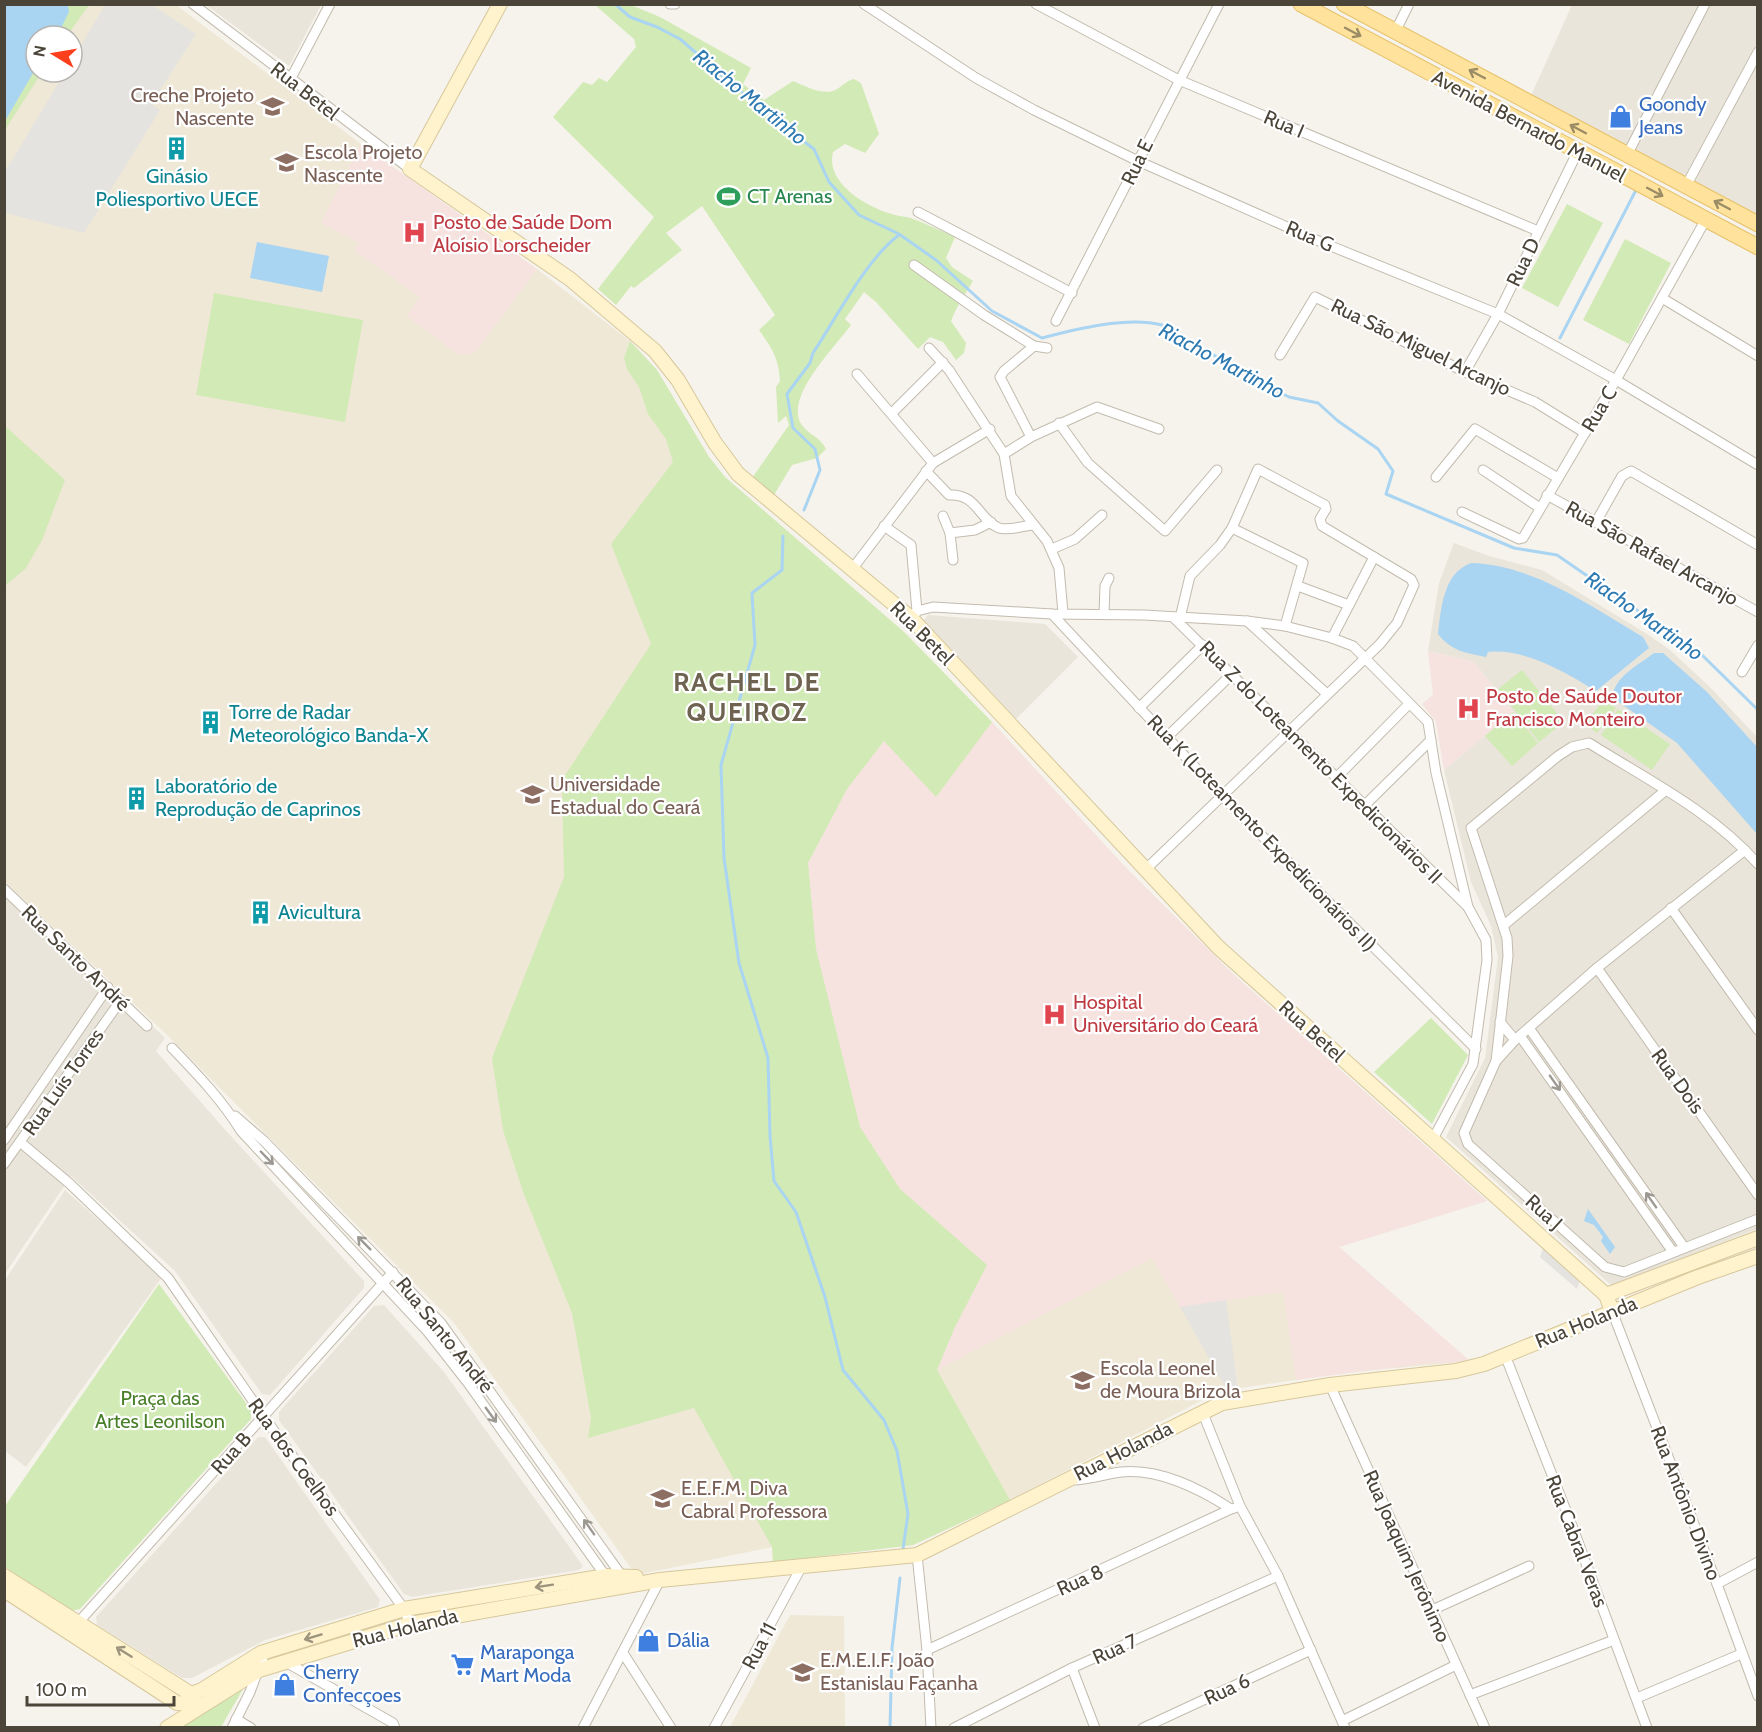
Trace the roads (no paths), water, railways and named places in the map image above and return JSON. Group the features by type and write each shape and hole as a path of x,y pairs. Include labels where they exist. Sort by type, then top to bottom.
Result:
{"main road":[{"name":"Avenida Bernardo Manuel","path":"1344,4 1758,224"},
{"name":"Avenida Bernardo Manuel","path":"1306,6 1758,247"}],"street":[{"name":"Rua Betel","path":"193,4 410,169 570,279 624,322 655,351 678,380 715,443 738,474 853,568 915,615 1145,870 1218,947 1606,1295 1612,1311"},
{"path":"290,80 330,4"},
{"path":"410,169 500,4"},
{"path":"670,4 675,4"},
{"name":"Rua G","path":"864,4 976,78 1034,110 1138,161 1321,242 1498,314 1616,380 1758,465"},
{"name":"Rua I","path":"1036,4 1179,80 1538,231"},
{"name":"Rua E","path":"1056,321 1219,4"},
{"path":"1395,32 1409,4"},
{"path":"1627,155 1706,4"},
{"path":"1686,186 1758,52"},
{"name":"Rua D","path":"1465,372 1498,314 1578,151"},
{"path":"918,212 1072,292"},
{"name":"Rua C","path":"1462,512 1520,540 1616,380 1706,219"},
{"path":"914,265 984,315 1034,346 1047,348"},
{"name":"Rua São Miguel Arcanjo","path":"1280,355 1315,297 1465,372 1534,402 1585,433"},
{"path":"1662,298 1758,356"},
{"path":"1030,437 1002,382 1002,372 1034,346"},
{"path":"929,348 943,362 970,404 990,429 1004,454 1011,496 1052,549 1061,577 1058,614"},
{"path":"892,413 943,362"},
{"path":"857,374 933,463"},
{"path":"1004,454 1030,437 1097,407 1159,429"},
{"path":"1059,423 1088,464 1165,531 1217,470"},
{"path":"853,568 933,463 990,429"},
{"path":"1436,477 1475,429 1558,478"},
{"path":"1145,870 1223,797 1392,630 1414,585 1411,579 1322,526 1320,519 1326,509 1325,505 1258,469 1232,528 1220,545 1190,576 1177,617"},
{"path":"1483,470 1540,508"},
{"path":"926,471 949,495 962,496 979,507 991,522 1006,528 1033,525"},
{"path":"1596,522 1622,476 1631,471 1758,545"},
{"name":"Rua São Rafael Arcanjo","path":"1547,495 1758,612"},
{"path":"1052,549 1075,539 1102,515"},
{"path":"942,516 950,532 953,560"},
{"path":"950,532 975,530 991,522"},
{"path":"884,526 911,545 915,615 933,607 1058,614 1177,617 1247,621 1285,626 1353,646 1428,722 1436,773 1468,907 1481,928 1487,952 1473,1064 1433,1139"},
{"path":"1232,528 1304,563 1285,626"},
{"path":"1332,638 1374,557"},
{"path":"1104,614 1105,586 1109,578"},
{"path":"1298,586 1349,605"},
{"name":"Rua K (Loteamento Expedicionários II)","path":"1058,614 1139,708 1223,797 1476,1049"},
{"name":"Rua Z do Loteamento Expedicionários II","path":"1177,617 1468,907"},
{"path":"1247,621 1327,694"},
{"path":"1139,708 1203,645"},
{"path":"1742,672 1758,645"},
{"path":"1167,737 1233,674"},
{"path":"1336,777 1409,704"},
{"path":"1365,805 1431,740"},
{"path":"1496,1061 1508,957 1504,925 1471,835 1471,828 1558,756 1579,744 1589,743 1683,799 1745,850 1758,864"},
{"path":"1504,925 1666,790"},
{"path":"1496,1061 1517,1038 1597,968 1745,850"},
{"name":"Rua Santo André","path":"4,890 147,1026"},
{"path":"1671,908 1758,1030"},
{"name":"Rua Dois","path":"1597,968 1758,1195"},
{"name":"Rua Luís Torres","path":"4,1140 108,987"},
{"name":"Rua Luís Torres","path":"6,1157 20,1142 121,1000"},
{"path":"1500,1022 1517,1038 1673,1252"},
{"path":"1529,1028 1684,1247"},
{"name":"Rua Santo André","path":"172,1048 231,1113 264,1141 441,1323 625,1580"},
{"name":"Rua J","path":"1496,1061 1464,1128 1468,1144 1605,1267 1624,1272"},
{"name":"Rua Santo André","path":"231,1113 241,1131 428,1332 468,1383 608,1581"},
{"name":"Rua dos Coelhos","path":"20,1142 69,1183 168,1278 264,1417 404,1609 410,1624"},
{"name":"Rua Holanda","path":"1624,1272 1758,1219"},
{"name":"Rua Holanda","path":"1606,1295 1758,1238"},
{"name":"Rua Holanda","path":"194,1704 202,1690 243,1662 264,1652 404,1609 608,1581 660,1580 803,1564 861,1562 917,1555 1202,1411 1241,1398 1330,1384 1456,1371 1505,1355 1612,1311 1756,1260"},
{"name":"Rua B","path":"73,1628 393,1272"},
{"name":"Rua Antônio Divino","path":"1612,1311 1758,1696"},
{"name":"Rua Cabral Veras","path":"1505,1355 1637,1698 1645,1727"},
{"name":"Rua Joaquim Jerônimo","path":"1330,1384 1430,1611 1485,1728"},
{"path":"1202,1411 1236,1507 1278,1576 1343,1725 1456,1665"},
{"path":"1067,1480 1094,1478 1119,1472 1136,1472 1188,1485 1236,1507"},
{"name":"Rua 8","path":"927,1650 1236,1507"},
{"path":"917,1555 927,1650 931,1728"},
{"path":"1717,1584 1758,1562"},
{"name":"Rua 11","path":"714,1728 803,1564"},
{"path":"1430,1611 1529,1566"},
{"path":"4,1576 73,1628"},
{"name":"Rua 7","path":"954,1728 1072,1668 1278,1576"},
{"path":"583,1728 660,1580"},
{"name":"Rua Holanda","path":"167,1728 194,1704 260,1670 284,1661 410,1624 608,1581"},
{"path":"4,1590 73,1628 194,1704"},
{"path":"1470,1695 1614,1640"},
{"name":"Rua 6","path":"1143,1728 1311,1650"},
{"path":"251,1728 234,1723 260,1670 264,1652"},
{"path":"623,1653 670,1728"},
{"path":"1637,1698 1742,1654"},
{"path":"284,1661 393,1724 395,1728"},
{"path":"1072,1668 1095,1728"}],"water":[{"path":"4,5 68,5 69,12 63,24 24,24 24,84 27,84 5,121"},
{"path":"257,242 329,256 322,292 250,278"},
{"path":"1471,563 1494,565 1516,571 1561,589 1643,637 1649,648 1596,691 1558,669 1530,658 1502,652 1488,652 1486,657 1454,648 1438,634 1442,603 1454,575"},
{"path":"1654,653 1663,653 1707,692 1757,747 1757,834 1677,743 1613,698 1617,684 1622,678"},
{"path":"1588,1209 1615,1247 1610,1254 1601,1241 1603,1237 1594,1225 1584,1221"}],"waterway":[{"name":"Riacho Martinho","path":"615,4 630,17 680,39 768,115 814,149 829,182 859,215 899,234 936,260 992,311 1042,338 1118,323 1162,325 1265,385 1289,397 1318,403 1338,421 1378,449 1393,471 1386,494 1514,548 1557,555 1702,655 1758,710"},
{"path":"1560,338 1636,190"},
{"path":"804,510 820,470 815,449 793,428 787,394 810,363 813,353 852,290 875,258 899,235"},
{"path":"783,536 782,570 752,593 755,645 721,765 724,858 739,963 768,1058 770,1136 774,1181 796,1212 825,1297 843,1370 884,1420 897,1451 908,1514 903,1549"},
{"path":"890,1728 892,1648 900,1578"}],"place":[{"name":"Creche Projeto Nascente","path":"272,106"},
{"name":"Goondy Jeans","path":"1621,116"},
{"name":"Ginásio Poliesportivo UECE","path":"177,149"},
{"name":"Escola Projeto Nascente","path":"286,163"},
{"name":"CT Arenas","path":"729,196"},
{"name":"Posto de Saúde Dom Aloísio Lorscheider","path":"415,233"},
{"name":"Posto de Saúde Doutor Francisco Monteiro","path":"1468,708"},
{"name":"Torre de Radar Meteorológico Banda-X","path":"211,723"},
{"name":"Universidade Estadual do Ceará","path":"532,795"},
{"name":"Laboratório de Reprodução de Caprinos","path":"137,798"},
{"name":"Avicultura","path":"260,912"},
{"name":"Hospital Universitário do Ceará","path":"1055,1014"},
{"name":"Escola Leonel de Moura Brizola","path":"1082,1380"},
{"name":"E.E.F.M. Diva Cabral Professora","path":"663,1499"},
{"name":"Dália","path":"649,1640"},
{"name":"Maraponga Mart Moda","path":"462,1664"},
{"name":"E.M.E.I.F. João Estanislau Façanha","path":"802,1672"},
{"name":"Cherry Confecçoes","path":"285,1684"}],"district":[{"name":"RACHEL DE QUEIROZ","path":"747,697"}],"park label":[{"name":"Praça das Artes Leonilson","path":"160,1410"}]}
